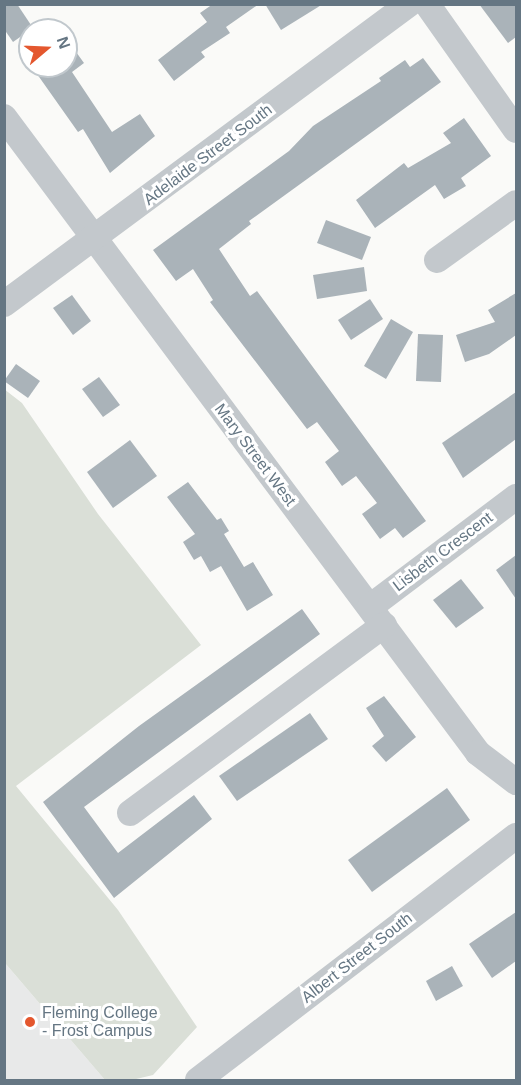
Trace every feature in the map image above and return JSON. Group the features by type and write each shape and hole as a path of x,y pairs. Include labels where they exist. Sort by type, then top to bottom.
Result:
{"street":[{"name":"Adelaide Street South","path":"4,304 94,240 409,4"},
{"path":"427,4 516,130"},
{"name":"Mary Street West","path":"4,117 478,753 516,782"},
{"path":"437,260 516,203"},
{"name":"Lisbeth Crescent","path":"130,813 377,616 516,496"},
{"name":"Albert Street South","path":"198,1080 516,836"}],"shaded area":[{"path":"4,389 22,403 98,514 201,645 16,786 118,910 197,1027 153,1075 132,1080 105,1080 5,963"},
{"name":"Fleming College - Frost Campus","path":"5,963 105,1080 5,1080"}],"building":[{"path":"4,4 17,4 26,18 18,18 18,38 13,42 4,29"},
{"path":"213,4 259,4 226,27 230,33 201,52 205,57 174,81 158,60 207,22 200,13"},
{"path":"265,4 323,4 281,30"},
{"path":"479,4 516,4 516,37 508,43"},
{"path":"78,55 84,63 78,68"},
{"path":"423,58 441,82 249,221 251,224 219,249 250,296 257,291 426,521 403,538 395,528 380,539 362,514 377,503 356,476 342,486 325,462 339,451 317,422 307,429 210,302 213,300 193,269 176,281 153,250 289,151 313,126 381,81 379,78 405,60 410,67"},
{"path":"40,78 76,78 112,132 140,114 155,136 110,173 83,129 78,132"},
{"path":"464,118 491,156 461,178 466,186 444,199 435,185 375,228 356,200 404,163 408,168 451,143 443,133"},
{"path":"326,220 371,237 362,260 317,243"},
{"path":"364,267 367,291 317,299 313,275"},
{"path":"516,293 516,335 489,354 465,362 456,335 495,322 488,310"},
{"path":"72,295 91,321 73,335 53,308"},
{"path":"370,299 383,319 351,340 338,320"},
{"path":"391,319 413,332 386,379 364,366"},
{"path":"418,334 443,335 441,382 416,381"},
{"path":"16,364 40,381 28,398 4,381"},
{"path":"99,377 120,405 103,417 82,389"},
{"path":"516,392 516,439 463,478 442,443"},
{"path":"130,440 157,476 113,508 87,472"},
{"path":"188,482 217,520 221,518 229,531 224,534 244,567 253,562 273,595 247,611 221,566 210,572 201,556 194,560 183,542 195,534 167,497"},
{"path":"516,555 516,599 496,570"},
{"path":"461,579 484,608 456,628 433,600"},
{"path":"302,609 320,634 84,807 118,853 194,795 212,819 114,898 43,802 139,726"},
{"path":"384,696 416,737 386,762 372,746 384,736 366,708"},
{"path":"310,713 328,739 237,801 219,776"},
{"path":"447,788 470,820 372,892 348,860"},
{"path":"516,912 516,961 492,978 469,944"},
{"path":"452,966 463,986 436,1001 426,981"}],"place":[{"name":"Fleming College - Frost Campus","path":"30,1022"}]}
